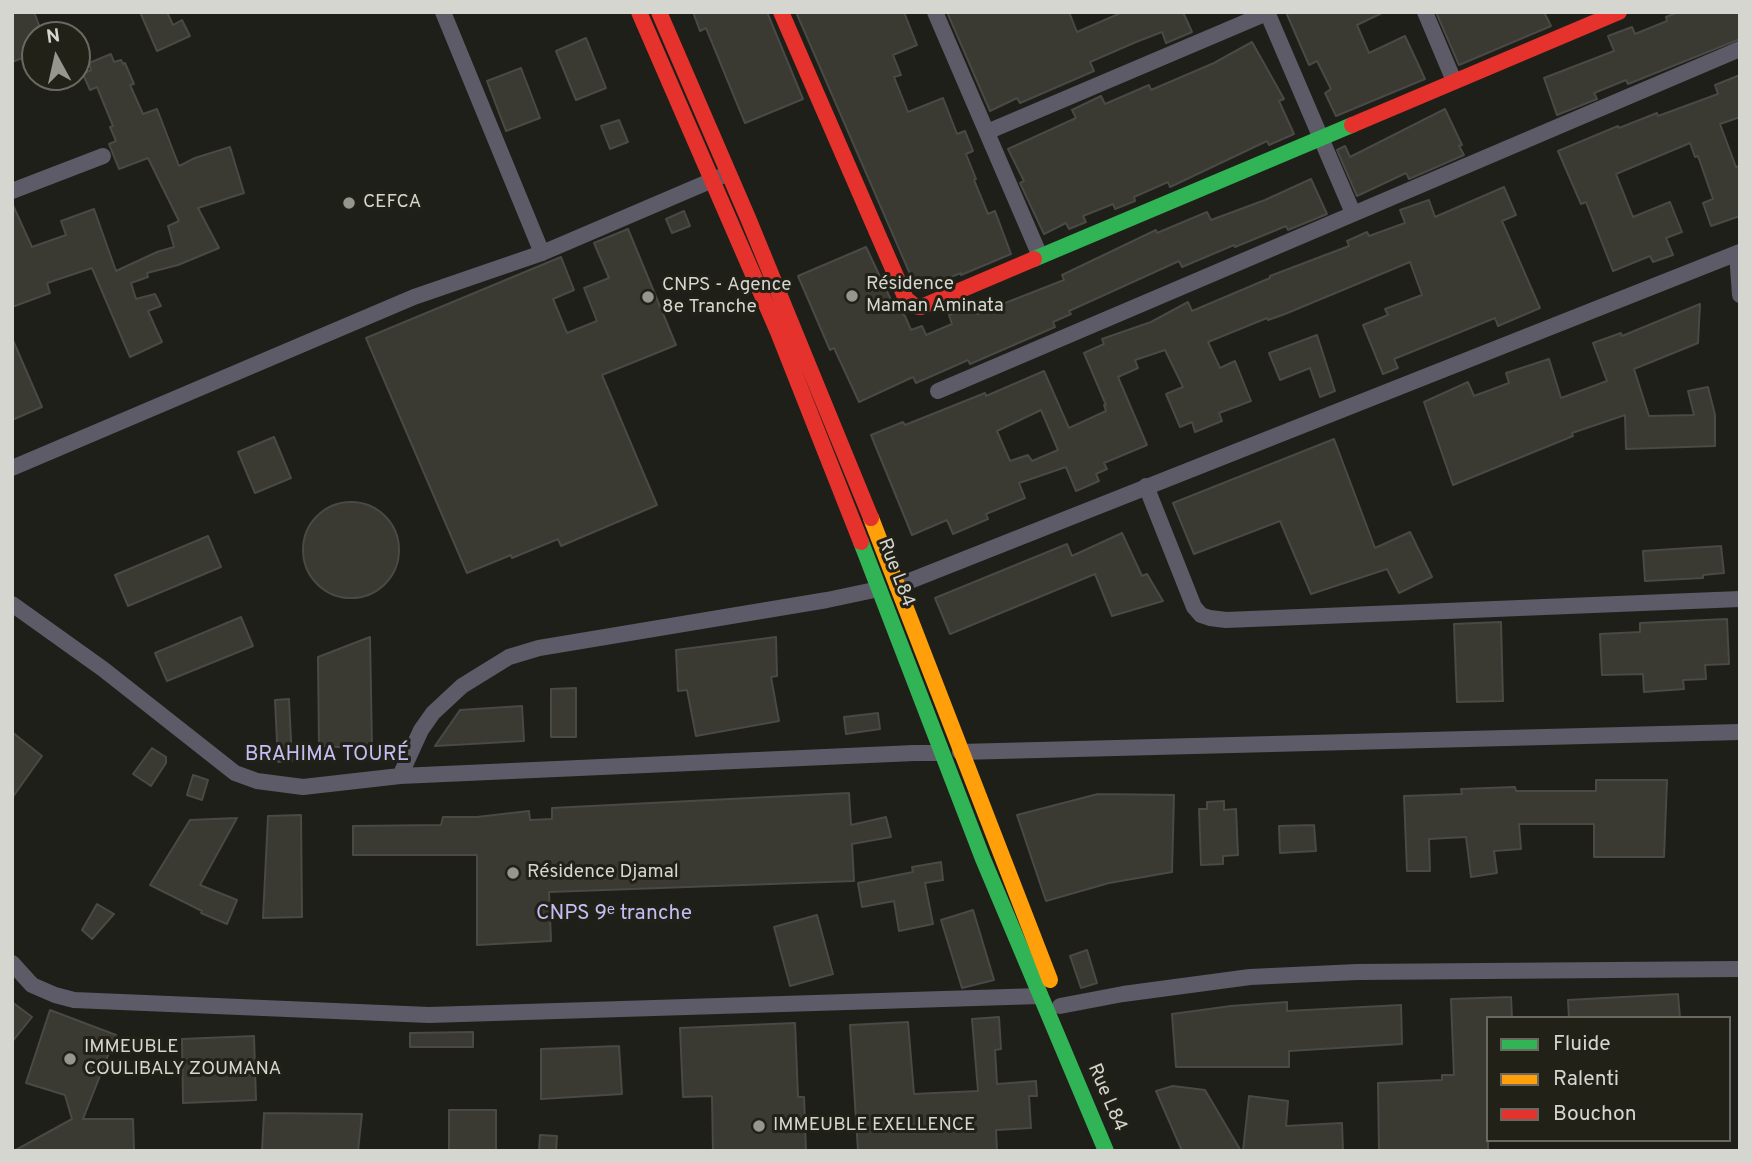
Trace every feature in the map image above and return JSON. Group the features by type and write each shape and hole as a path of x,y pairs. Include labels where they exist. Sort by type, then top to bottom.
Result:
{"street":[{"path":"443,12 542,253"},
{"name":"Rue L84","path":"639,12 778,332 941,753 1106,1151"},
{"name":"Rue L84","path":"659,12 854,475 960,752 1120,1151"},
{"path":"782,12 899,287 906,299 921,307 1454,81 1582,19 1619,12"},
{"path":"935,12 1040,256"},
{"path":"1425,12 1454,81"},
{"path":"987,132 1267,13 1353,213"},
{"path":"937,391 1740,49"},
{"path":"12,191 103,156"},
{"path":"12,468 414,298 542,253 728,173"},
{"path":"897,586 1738,253 1740,295"},
{"path":"1146,486 1194,607 1201,615 1210,618 1226,620 1740,599"},
{"path":"400,776 421,730 433,713 462,686 509,657 539,648 879,589"},
{"path":"12,604 103,669 235,773 257,781 303,787 400,776 941,753"},
{"path":"960,752 1740,732"},
{"path":"12,963 32,985 74,1000 429,1015 1040,996"},
{"path":"1060,1006 1136,992 1250,977 1357,972 1740,969"}],"building":[{"path":"12,12 34,12 38,21 21,21 21,58 12,62"},
{"path":"140,12 167,12 173,25 182,20 190,36 157,51"},
{"path":"693,12 767,12 803,99 745,123 706,28 700,31"},
{"path":"796,12 904,12 917,45 893,55 901,75 894,77 908,112 943,98 957,134 965,131 973,151 966,154 976,179 974,180 988,214 995,211 1011,254 917,290"},
{"path":"947,12 1069,12 1077,32 1123,12 1183,12 1192,32 1166,43 1162,32 1136,42 1090,62 1094,71 1020,103 1017,98 990,111"},
{"path":"1286,12 1384,12 1357,25 1369,53 1405,36 1425,79 1336,116 1325,93 1331,89 1317,61 1309,65"},
{"path":"1436,12 1544,12 1551,26 1459,65"},
{"path":"1679,12 1740,12 1740,39 1628,84 1626,80 1594,93 1597,99 1557,115 1544,78 1614,51 1608,36 1632,27 1635,34 1667,21 1666,17"},
{"path":"586,38 606,88 576,100 556,51"},
{"path":"1252,42 1284,99 1279,101 1294,134 1269,145 1267,141 1170,187 1168,182 1115,209 1113,204 1083,216 1086,222 1069,229 1066,223 1044,234 1020,183 1024,181 1008,149 1076,118 1072,110 1101,96 1105,104 1149,85 1151,90 1214,63"},
{"path":"111,54 114,62 121,60 125,63 134,84 130,85 143,114 157,109 179,166 230,147 244,193 198,208 219,248 178,265 147,273 148,277 131,283 136,299 155,294 161,306 148,311 162,342 130,357 92,268 47,283 50,293 12,307 12,203 32,247 66,235 61,221 94,209 116,271 174,247 168,226 179,221 148,158 119,169 109,144 116,141 110,127 113,126 97,87 91,90 91,62"},
{"path":"521,68 540,118 506,131 487,81"},
{"path":"1740,75 1740,117 1720,124 1736,167 1740,166 1740,216 1711,226 1703,203 1713,199 1698,156 1695,157 1690,143 1616,174 1633,217 1670,202 1682,232 1666,238 1673,255 1653,262 1650,256 1613,271 1586,202 1581,204 1558,151 1618,126 1619,128 1657,113 1658,116 1718,94 1715,85"},
{"path":"1445,109 1464,155 1409,179 1406,173 1357,196 1337,150 1345,146 1350,157"},
{"path":"619,120 628,142 610,149 601,126"},
{"path":"1311,179 1327,214 1288,230 1286,226 1235,247 1234,245 1182,267 1179,261 1069,311 1071,314 1053,322 1055,327 970,364 968,360 916,383 913,377 859,402 834,348 830,350 798,276 866,247 894,306 905,316 911,330 922,326 926,335 952,324 949,315 973,305 977,314 1064,280 1062,275 1156,230 1157,233 1207,212 1211,220"},
{"path":"1504,187 1516,215 1502,221 1540,308 1498,326 1495,318 1394,359 1398,368 1383,374 1363,325 1388,315 1385,309 1422,295 1410,262 1285,314 1268,320 1267,318 1208,342 1220,368 1235,361 1251,401 1219,413 1222,421 1195,432 1192,422 1180,427 1166,394 1183,387 1165,350 1135,360 1138,368 1118,377 1147,445 1104,463 1107,469 1096,474 1099,481 1076,491 1066,467 1019,483 1025,498 986,514 988,519 953,534 947,520 912,535 871,435 903,422 905,425 985,393 986,396 1044,371 1069,428 1106,411 1106,405 1084,353 1104,344 1102,339 1151,322 1188,302 1192,311 1270,276 1349,246 1347,241 1367,232 1369,236 1405,223 1400,210 1429,200 1435,217","holes":["1041,410 1058,450 1032,461 1028,455 1010,461 997,431"]},
{"path":"684,211 690,226 672,233 666,219"},
{"path":"628,229 676,345 602,375 657,505 561,546 558,539 467,573 366,338 561,257 574,290 553,299 567,333 597,321 584,288 609,278 594,243"},
{"path":"1700,304 1698,343 1634,369 1649,416 1694,415 1688,391 1708,387 1715,415 1715,446 1626,449 1625,415 1572,433 1573,436 1453,485 1424,402 1468,382 1474,396 1509,383 1506,373 1549,359 1561,398 1607,381 1593,343 1621,333 1622,336"},
{"path":"1317,335 1335,391 1320,397 1310,368 1280,380 1269,353"},
{"path":"12,338 42,407 12,420"},
{"path":"274,437 291,478 255,493 238,452"},
{"path":"1334,439 1375,548 1410,532 1432,577 1399,593 1387,569 1311,594 1280,521 1194,554 1173,503"},
{"path":"351,502 369,506 385,516 395,532 399,550 395,568 385,584 369,594 351,598 333,594 317,584 307,568 303,550 307,532 317,516 333,506"},
{"path":"1122,533 1142,576 1147,574 1163,601 1112,616 1095,574 950,634 935,598 1067,544 1072,556"},
{"path":"208,536 221,567 128,606 115,575"},
{"path":"1721,546 1724,573 1703,575 1703,578 1645,581 1643,551"},
{"path":"241,617 253,646 167,681 155,653"},
{"path":"1727,619 1729,664 1705,665 1706,679 1683,680 1684,689 1644,692 1643,674 1602,675 1600,634 1640,632 1640,623"},
{"path":"1501,622 1503,701 1457,702 1454,624"},
{"path":"370,637 372,749 319,746 318,657"},
{"path":"776,637 777,676 771,677 779,721 696,736 687,690 678,691 676,650"},
{"path":"576,688 576,737 551,737 551,689"},
{"path":"289,699 292,761 278,762 275,700"},
{"path":"522,706 524,741 435,746 460,710"},
{"path":"878,713 880,729 846,734 844,717"},
{"path":"12,732 42,756 12,798"},
{"path":"152,748 166,757 166,763 151,786 133,774"},
{"path":"193,775 208,780 202,800 187,795"},
{"path":"1596,780 1667,780 1664,857 1594,857 1594,824 1519,824 1521,849 1494,851 1497,873 1471,877 1466,837 1429,839 1430,871 1407,871 1404,796 1462,794 1461,789 1515,787 1516,791 1596,791"},
{"path":"849,793 851,825 886,817 891,837 852,844 854,881 549,892 551,941 477,945 477,855 353,855 353,826 441,825 443,817 477,817 529,811 530,820 552,819 552,808"},
{"path":"1098,794 1174,795 1172,872 1109,883 1046,901 1017,815"},
{"path":"1224,801 1224,810 1236,809 1238,855 1223,856 1223,864 1201,865 1199,809 1207,809 1207,802"},
{"path":"301,815 302,917 263,918 268,816"},
{"path":"237,818 200,885 237,900 227,924 150,885 190,820"},
{"path":"1314,825 1316,851 1280,853 1279,826"},
{"path":"941,862 943,880 925,883 933,924 899,931 894,901 862,907 858,883 913,872 912,867"},
{"path":"97,904 114,914 92,939 82,930"},
{"path":"973,910 994,980 962,988 941,920"},
{"path":"817,915 833,974 790,986 774,927"},
{"path":"1087,950 1097,983 1081,988 1070,956"},
{"path":"1678,994 1680,1016 1569,1016 1568,1000"},
{"path":"1511,997 1512,1016 1486,1016 1488,1151 1379,1151 1378,1083 1442,1080 1442,1075 1454,1075 1451,999"},
{"path":"12,1002 32,1017 12,1042"},
{"path":"1287,1002 1287,1011 1401,1005 1402,1044 1289,1051 1289,1067 1176,1067 1172,1014"},
{"name":"IMMEUBLE COULIBALY ZOUMANA","path":"50,1010 116,1035 83,1119 133,1119 134,1151 14,1151 72,1119 65,1095 26,1083"},
{"path":"999,1017 1001,1049 995,1050 997,1084 1036,1081 1037,1096 1029,1096 1031,1128 996,1130 997,1151 858,1151 850,1025 908,1022 914,1094 978,1091 972,1019"},
{"path":"795,1023 798,1097 804,1097 806,1151 713,1151 712,1096 683,1097 680,1028"},
{"path":"473,1032 473,1047 410,1047 410,1033"},
{"path":"254,1036 256,1100 183,1103 182,1039"},
{"path":"619,1046 622,1094 541,1099 541,1049"},
{"path":"1173,1086 1205,1090 1241,1151 1182,1151 1156,1091"},
{"path":"1249,1096 1288,1101 1286,1126 1342,1123 1343,1151 1243,1151"},
{"path":"449,1110 496,1110 496,1151 449,1151"},
{"path":"264,1113 362,1114 358,1151 262,1151"},
{"path":"540,1135 557,1136 556,1151 539,1151"}],"traffic: fast":[{"path":"1034,259 1352,125"},
{"path":"861,542 983,859 1106,1151"}],"traffic: slow":[{"path":"871,518 1050,980"}],"traffic: jam":[{"path":"639,12 778,332 861,542"},
{"path":"659,12 748,218 871,518"},
{"path":"781,12 906,299 921,307 1034,259"},
{"path":"1352,125 1619,12"}],"place":[{"name":"CEFCA","path":"349,203"},
{"name":"Résidence Maman Aminata","path":"852,296"},
{"name":"CNPS - Agence 8e Tranche","path":"648,297"},
{"name":"Résidence Djamal","path":"513,873"},
{"name":"IMMEUBLE COULIBALY ZOUMANA","path":"70,1059"},
{"name":"IMMEUBLE EXELLENCE","path":"759,1126"}],"district":[{"name":"BRAHIMA TOURÉ","path":"327,756"},
{"name":"CNPS 9ᵉ tranche","path":"614,915"}]}
